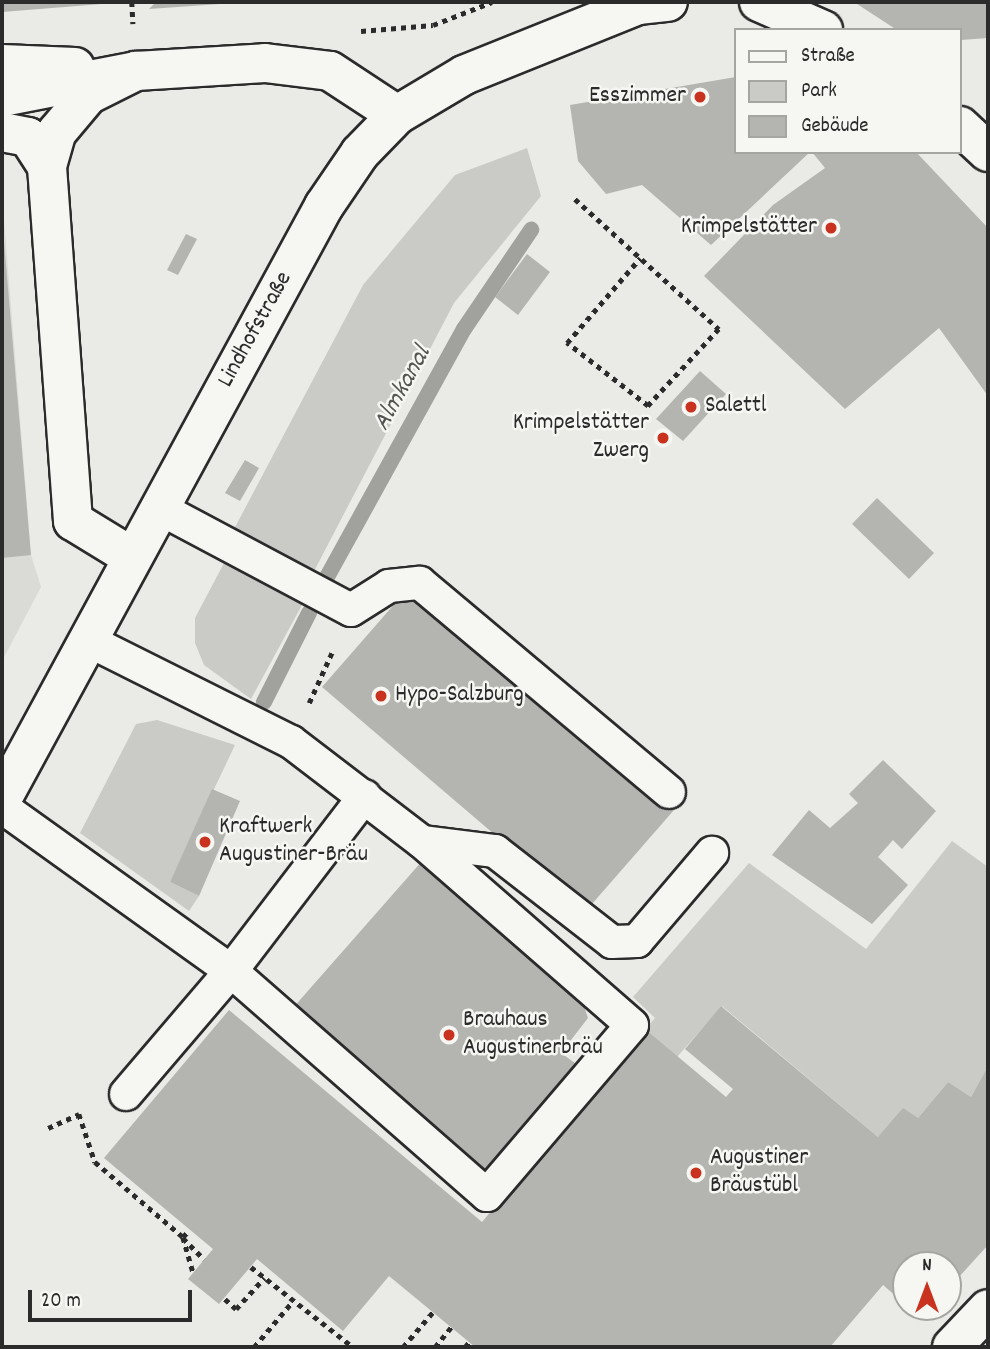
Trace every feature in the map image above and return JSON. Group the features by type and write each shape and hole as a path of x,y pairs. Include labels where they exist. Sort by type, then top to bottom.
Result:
{"street":[{"path":"759,2 818,28"},
{"path":"2,64 136,71 265,63 330,71 397,115 464,75 648,3"},
{"path":"2,97 136,71"},
{"path":"132,557 73,521 47,166 57,132 88,95 136,71"},
{"name":"Lindhofstraße","path":"2,799 324,205 397,115"},
{"path":"962,127 988,152"},
{"path":"2,132 28,137 47,166"},
{"path":"952,1347 988,1309"}],"lane":[{"path":"159,508 351,610 389,586 420,583 669,792"},
{"path":"2,807 231,971 487,1195 632,1025 422,842 291,742 87,640"},
{"path":"126,1094 231,971 365,796"},
{"path":"422,842 495,851 612,942 637,941 712,853"}],"path":[{"path":"575,199 719,328 648,406 567,343 640,258"},
{"path":"291,742 351,610"},
{"path":"79,1114 95,1162 183,1237 204,1259"},
{"path":"183,1237 190,1230"},
{"path":"183,1237 193,1272"},
{"path":"251,1267 353,1347"},
{"path":"225,1299 236,1309 264,1278"},
{"path":"254,1347 293,1301"},
{"path":"403,1347 433,1312"},
{"path":"435,1347 451,1327"},
{"path":"465,1347 469,1342"}],"shaded area":[{"path":"2,195 31,555 41,587 2,661"}],"green space":[{"path":"527,148 541,196 454,303 311,577 233,531 363,285 455,175"},
{"path":"224,563 302,605 251,699 204,665 195,643 195,618"},
{"path":"157,720 235,745 170,882 199,896 189,911 80,833 136,724"},
{"path":"952,841 988,867 988,1066 971,1097 948,1082 918,1118 878,1137 722,1006 677,1057 645,1029 655,1018 633,997 749,863 866,949"}],"building":[{"path":"2,2 102,2 102,4 2,12"},
{"path":"156,2 220,2 220,4 149,9"},
{"path":"854,2 988,2 988,38 962,40 962,28 894,28"},
{"path":"734,77 734,154 808,154 711,245 642,185 606,194 578,161 570,105"},
{"path":"814,154 918,154 988,228 988,396 939,328 845,409 704,276 773,205 825,168"},
{"path":"2,219 31,555 2,558"},
{"path":"186,234 197,239 178,275 167,270"},
{"path":"527,254 550,272 518,315 495,297"},
{"name":"Salettl","path":"700,371 726,394 683,441 656,419"},
{"path":"245,460 259,468 240,501 225,493"},
{"path":"877,498 934,553 909,579 852,524"},
{"path":"411,585 674,810 585,912 322,687"},
{"path":"883,760 936,811 902,849 893,840 878,857 908,885 872,924 772,855 809,810 830,828 858,803 849,794"},
{"name":"Kraftwerk Augustiner-Bräu","path":"212,789 240,801 199,896 170,882"},
{"name":"Brauhaus Augustinerbräu","path":"423,860 583,1003 588,1018 561,1053 582,1068 489,1178 292,1009"},
{"name":"Augustiner Bräustübl","path":"721,1006 878,1137 903,1108 918,1118 948,1082 971,1097 988,1066 988,1245 962,1274 962,1251 892,1251 892,1293 883,1285 830,1347 475,1347 389,1276 343,1331 257,1259 219,1304 188,1279 213,1249 104,1158 229,1010 482,1222 645,1029 726,1097 733,1089 685,1049"}],"waterway":[{"name":"Almkanal","path":"327,577 464,329 531,230"},
{"name":"Almkanal","path":"264,702 309,613"}],"place":[{"name":"Esszimmer","path":"700,97"},
{"name":"Krimpelstätter","path":"831,228"},
{"name":"Salettl","path":"691,407"},
{"name":"Krimpelstätter Zwerg","path":"663,438"},
{"name":"Hypo-Salzburg","path":"381,696"},
{"name":"Kraftwerk Augustiner-Bräu","path":"205,842"},
{"name":"Brauhaus Augustinerbräu","path":"449,1035"},
{"name":"Augustiner Bräustübl","path":"696,1173"}]}
